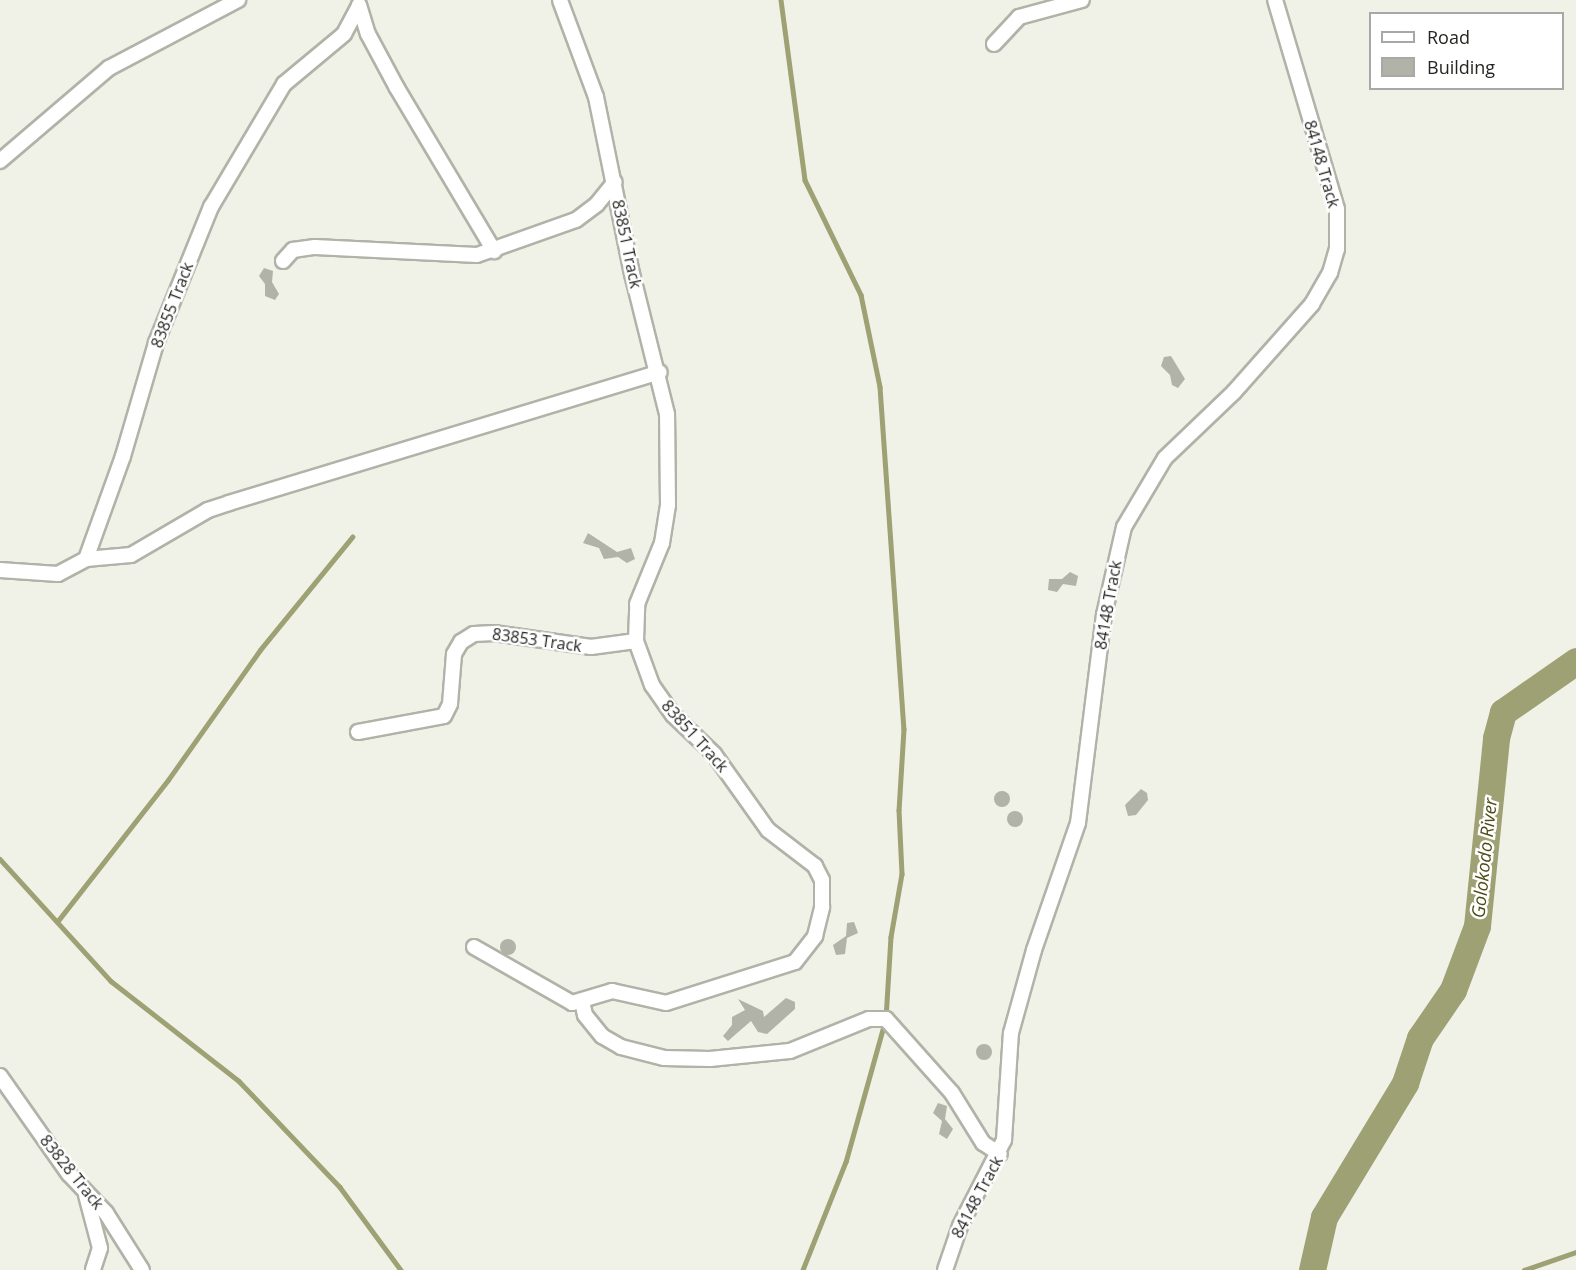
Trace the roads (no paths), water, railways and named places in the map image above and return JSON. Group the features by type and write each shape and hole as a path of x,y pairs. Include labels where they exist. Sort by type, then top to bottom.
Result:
{"street":[{"path":"0,161 109,68 238,0"},
{"name":"83851 Track","path":"560,0 596,97 632,274 659,372 667,414 668,505 662,543 637,604 636,641 652,685 673,715 714,754 768,830 815,866 822,880 822,907 815,936 795,962 666,1003 612,990 582,1001"},
{"path":"994,44 1010,24 1025,14 1082,0"},
{"name":"84148 Track","path":"945,1270 960,1226 1000,1154 1008,1119 1006,1070 1013,1024 1078,823 1104,615 1125,527 1165,458 1234,392 1312,304 1330,273 1337,249 1337,208 1275,0"},
{"path":"358,3 368,34 397,88 494,251"},
{"name":"83855 Track","path":"86,559 123,456 156,343 214,199 284,84 344,34 358,3"},
{"path":"283,261 293,250 315,247 376,248 461,257 494,251 576,220 597,204 615,182"},
{"path":"0,570 58,574 86,559 131,555 208,510 229,502 659,372"},
{"name":"83853 Track","path":"358,732 444,716 450,704 454,654 461,642 474,634 494,633 591,647 636,641"},
{"path":"474,947 559,999 582,1001 588,1022 602,1036 621,1047 664,1058 710,1059 790,1051 869,1019 886,1019 952,1093 983,1143 1000,1154"},
{"name":"83828 Track","path":"0,1076 84,1190 116,1227 142,1270"},
{"path":"84,1190 100,1248 93,1270"}],"waterway":[{"path":"781,0 805,180 861,295 880,387 904,729 899,810 902,874 891,937 886,1019 846,1162 803,1270"},
{"path":"57,922 168,780 260,650 352,537"},
{"name":"Golokodo River","path":"1312,1270 1324,1217 1405,1083 1420,1038 1453,990 1477,926 1496,738 1503,712 1576,661"},
{"path":"0,859 111,981 239,1081 340,1187 401,1270"},
{"path":"1524,1270 1576,1252"}]}
